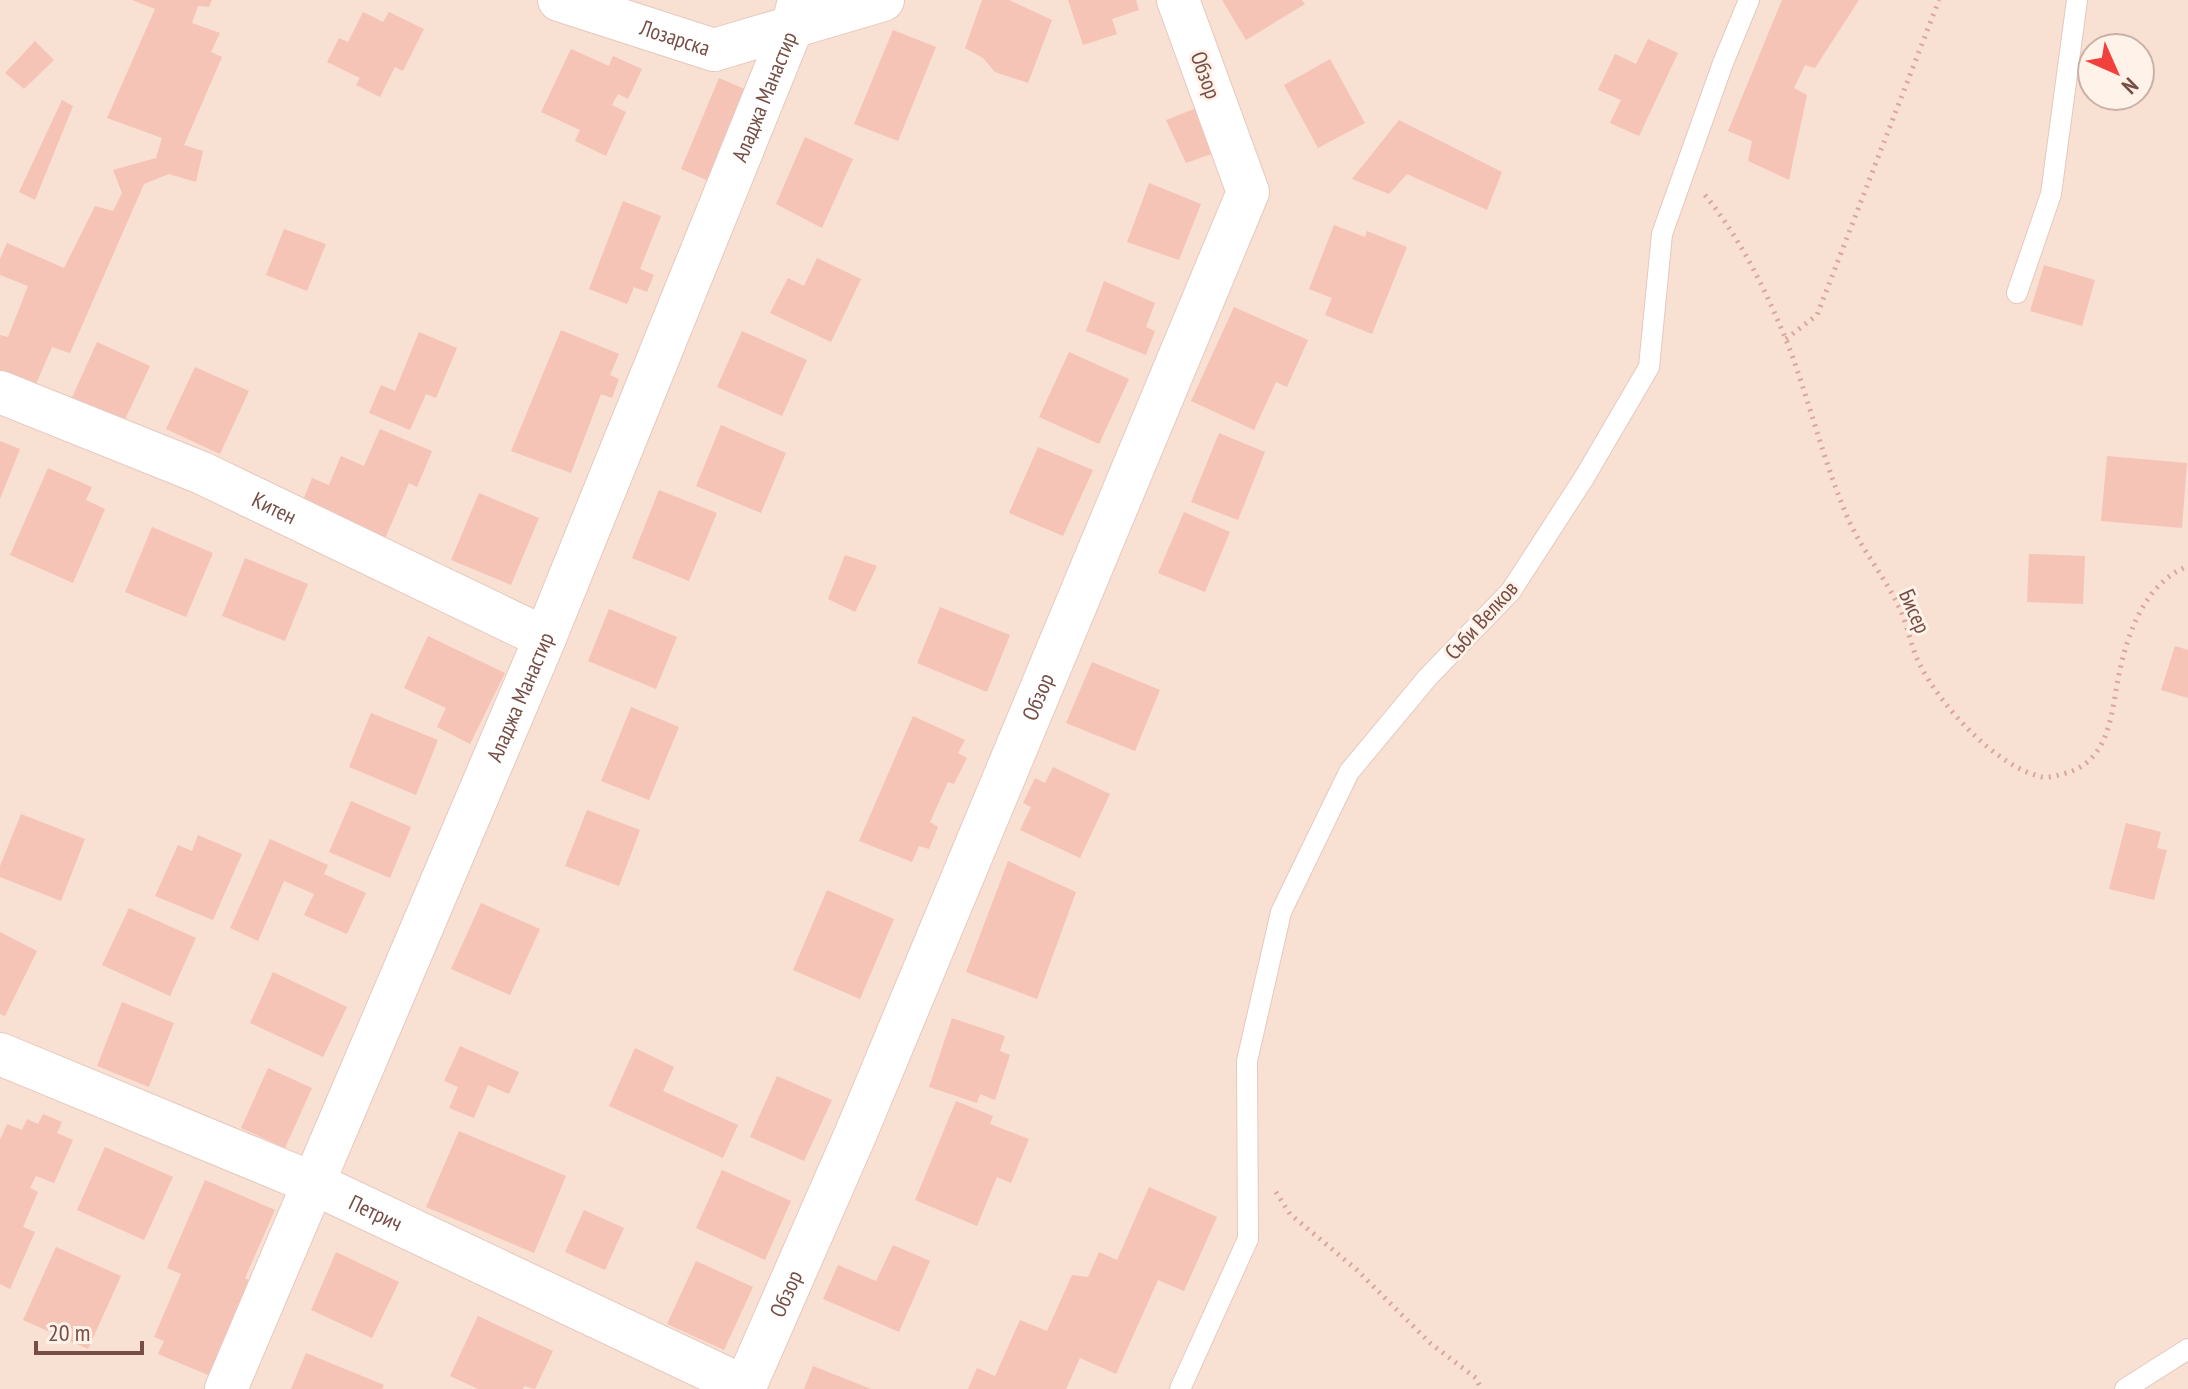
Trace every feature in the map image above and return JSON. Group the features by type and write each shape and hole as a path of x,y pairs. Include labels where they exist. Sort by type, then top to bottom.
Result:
{"street":[{"name":"Лозарска","path":"559,0 714,50 796,13 883,0"},
{"name":"Обзор","path":"744,1388 856,1133 1248,192 1178,0"},
{"name":"Аладжа Манастир","path":"226,1389 545,638 796,13"},
{"name":"Китен","path":"0,392 202,473 545,638"},
{"name":"Петрич","path":"0,1054 315,1184 744,1388"}],"lane":[{"name":"Съби Велков","path":"1180,1389 1248,1239 1247,1061 1281,912 1349,772 1428,677 1511,591 1584,478 1649,367 1662,234 1723,63 1749,0"},
{"path":"2017,293 2051,194 2077,0"},
{"path":"2125,1389 2188,1349"}],"path":[{"path":"1786,339 1817,315 1939,0"},
{"name":"Бисер","path":"1685,171 1719,213 1758,277 1786,339 1846,516 1898,604 1920,665 1970,732 1994,752 2020,769 2046,778 2074,771 2094,757 2111,723 2120,671 2135,622 2152,592 2178,570 2188,566"},
{"path":"1247,1147 1290,1214 1357,1270 1430,1343 1476,1378 1481,1389"}],"shaded area":[{"path":"0,0 2188,0 2188,1389 0,1389"}],"building":[{"path":"132,0 212,0 209,7 198,6 192,23 220,33 211,52 222,57 184,145 203,151 196,182 169,174 144,184 70,353 52,347 32,393 0,379 0,335 8,337 28,286 0,275 0,259 7,243 64,268 95,206 113,211 122,193 113,170 156,158 162,138 107,118 155,9"},
{"path":"982,0 1009,0 1052,20 1028,83 995,72 983,58 965,48"},
{"path":"1068,0 1136,0 1139,10 1112,19 1117,34 1083,45"},
{"path":"1222,0 1302,0 1305,4 1246,40"},
{"path":"1782,0 1859,0 1815,68 1805,65 1794,88 1807,95 1789,180 1748,161 1752,141 1728,131"},
{"path":"363,12 383,22 389,12 424,29 403,71 395,67 380,97 356,85 360,78 327,62 339,38 348,42"},
{"path":"893,30 936,47 898,141 854,124"},
{"path":"1648,39 1678,53 1639,136 1610,123 1621,100 1598,90 1615,54 1636,64"},
{"path":"35,41 54,60 24,89 5,73"},
{"path":"571,49 609,66 613,56 642,69 628,99 618,94 612,105 626,112 606,156 575,141 580,130 541,112"},
{"path":"1330,59 1365,123 1318,148 1284,85"},
{"path":"719,78 749,91 711,182 681,169"},
{"path":"62,100 73,106 35,200 19,192"},
{"path":"1199,107 1217,152 1186,163 1166,120"},
{"path":"1399,120 1502,172 1487,210 1407,174 1389,194 1352,179"},
{"path":"805,137 853,159 822,228 776,204"},
{"path":"1149,183 1201,204 1179,260 1127,242"},
{"path":"623,201 661,216 640,269 654,275 647,292 634,287 627,304 589,289"},
{"path":"1334,225 1365,237 1367,231 1407,247 1372,334 1325,315 1332,298 1309,289"},
{"path":"284,229 326,244 307,291 266,275"},
{"path":"817,258 861,279 831,342 770,313 788,278 804,286"},
{"path":"2044,265 2095,280 2082,326 2030,311"},
{"path":"1104,281 1155,303 1146,327 1155,331 1146,355 1086,331"},
{"path":"1234,307 1308,340 1287,387 1276,382 1254,430 1191,401"},
{"path":"561,330 619,354 610,375 619,379 612,398 601,394 571,473 511,451"},
{"path":"742,331 807,360 782,416 717,387"},
{"path":"419,332 457,348 436,398 426,394 410,430 369,413 381,385 395,391"},
{"path":"97,342 150,366 121,428 69,404"},
{"path":"1069,352 1129,379 1099,444 1039,417"},
{"path":"195,367 249,391 220,454 166,429"},
{"path":"721,425 786,453 761,513 696,486"},
{"path":"380,429 432,451 417,487 409,483 383,543 300,508 312,478 329,485 341,456 364,466"},
{"path":"1219,433 1265,452 1238,520 1191,502"},
{"path":"0,441 20,449 0,499"},
{"path":"1038,447 1093,470 1063,536 1009,513"},
{"path":"2107,456 2187,463 2182,528 2101,521"},
{"path":"48,468 92,487 86,500 105,509 73,583 10,555"},
{"path":"659,490 717,513 689,581 632,558"},
{"path":"479,493 539,518 511,585 451,560"},
{"path":"1184,512 1230,532 1205,592 1158,573"},
{"path":"152,527 213,553 186,617 125,592"},
{"path":"2029,554 2085,556 2083,604 2027,602"},
{"path":"845,555 877,566 855,612 828,599"},
{"path":"245,558 308,584 285,641 222,616"},
{"path":"940,607 1010,635 987,692 917,663"},
{"path":"609,609 677,637 656,689 588,661"},
{"path":"428,636 505,673 470,744 437,727 446,708 404,688"},
{"path":"2175,646 2188,650 2188,698 2161,690"},
{"path":"1092,662 1160,690 1135,751 1066,723"},
{"path":"631,707 679,727 649,800 601,781"},
{"path":"371,713 438,740 416,795 349,767"},
{"path":"913,716 965,740 958,753 967,758 954,784 948,782 930,822 938,827 929,849 919,846 912,862 859,841"},
{"path":"1053,767 1110,794 1080,858 1020,830 1031,807 1023,803 1035,778 1045,783"},
{"path":"351,801 411,827 390,878 329,852"},
{"path":"587,810 640,830 619,886 565,866"},
{"path":"21,814 85,839 61,901 0,877 0,866"},
{"path":"2126,823 2161,832 2157,848 2167,850 2154,900 2109,889"},
{"path":"198,835 242,854 213,920 155,896 178,845 192,851"},
{"path":"270,839 328,865 324,874 366,893 347,934 304,915 314,894 284,881 258,941 230,928"},
{"path":"1008,861 1076,892 1037,999 966,972"},
{"path":"827,890 894,919 860,999 793,970"},
{"path":"481,903 540,929 510,995 451,969"},
{"path":"129,908 196,938 170,996 102,965"},
{"path":"0,932 37,951 5,1016 0,1014"},
{"path":"273,972 347,1007 323,1057 250,1023"},
{"path":"122,1002 174,1023 149,1087 97,1066"},
{"path":"952,1018 1005,1036 1000,1051 1010,1055 995,1100 980,1094 977,1103 929,1087"},
{"path":"460,1046 519,1072 509,1094 488,1085 474,1118 449,1108 458,1087 444,1081"},
{"path":"635,1048 674,1067 663,1091 738,1125 723,1158 609,1106"},
{"path":"268,1068 312,1088 285,1148 241,1128"},
{"path":"777,1076 832,1100 804,1161 750,1137"},
{"path":"956,1101 993,1116 990,1124 1029,1139 1011,1183 997,1177 977,1226 915,1200"},
{"path":"43,1114 62,1122 57,1133 73,1140 54,1183 36,1176 30,1188 38,1192 23,1227 35,1232 10,1289 0,1284 0,1140 7,1124 22,1130 27,1119 38,1124"},
{"path":"459,1131 566,1176 534,1253 426,1207"},
{"path":"105,1147 173,1177 144,1240 77,1210"},
{"path":"722,1170 791,1201 765,1260 696,1228"},
{"path":"205,1180 275,1210 245,1278 256,1284 215,1378 158,1354 164,1341 154,1337 181,1274 167,1268"},
{"path":"1149,1187 1217,1217 1184,1291 1158,1280 1116,1374 1080,1358 1066,1389 968,1389 977,1368 995,1376 1020,1320 1047,1331 1072,1275 1088,1277 1099,1252 1117,1260"},
{"path":"584,1210 624,1228 605,1270 565,1252"},
{"path":"893,1245 930,1261 899,1332 823,1299 838,1265 876,1281"},
{"path":"56,1247 121,1276 88,1349 23,1320"},
{"path":"336,1252 399,1282 372,1338 311,1310"},
{"path":"696,1261 753,1287 724,1350 667,1324"},
{"path":"478,1316 553,1351 535,1389 524,1386 523,1389 478,1389 450,1376"},
{"path":"306,1353 384,1385 382,1389 291,1389"},
{"path":"813,1366 871,1389 804,1389"}]}
